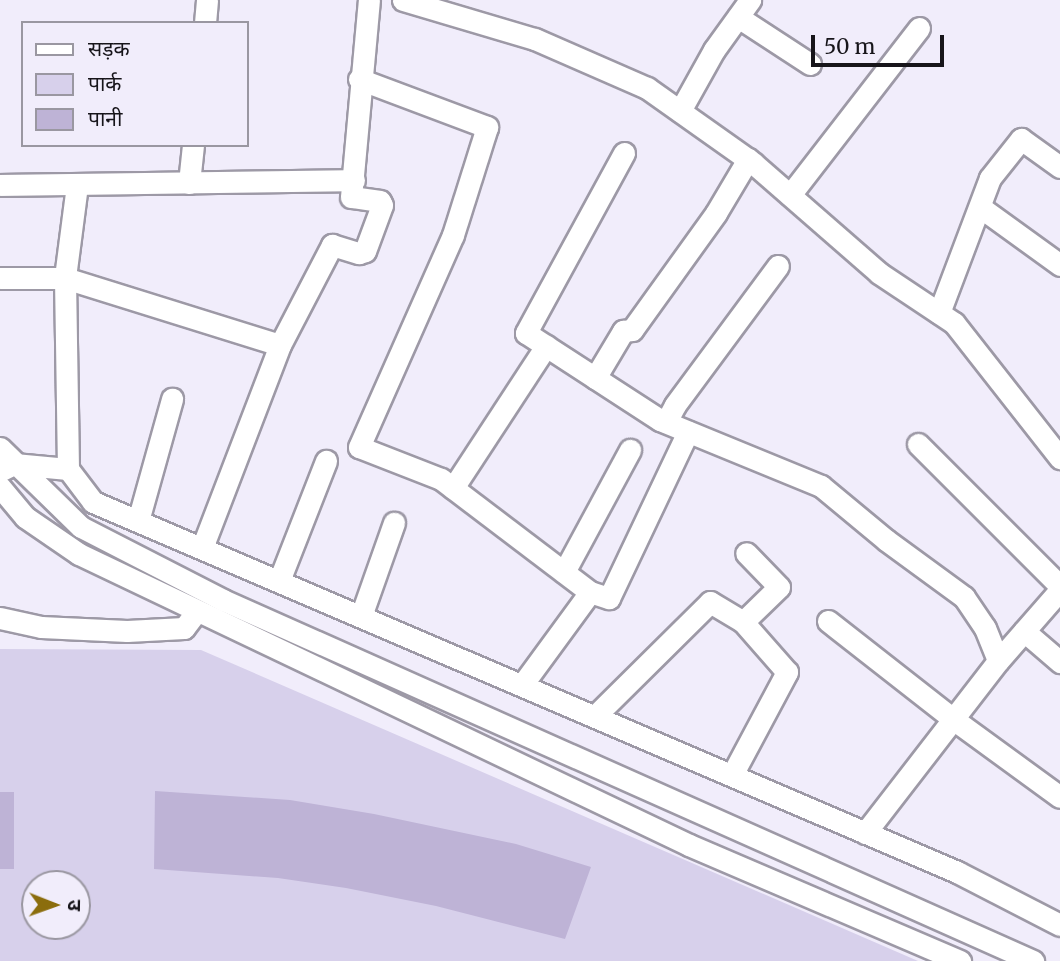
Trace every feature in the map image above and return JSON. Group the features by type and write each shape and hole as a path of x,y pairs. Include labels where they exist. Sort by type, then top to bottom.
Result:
{"street":[{"path":"205,21 207,0"},
{"path":"202,548 279,345 332,245 359,253 365,251 382,205 380,201 351,197 355,180 359,79 369,0"},
{"path":"403,0 535,39 647,88 680,111 748,159 879,273 954,323 1060,458"},
{"path":"680,111 714,50 744,8 810,64"},
{"path":"790,195 919,29"},
{"path":"359,79 487,127 453,235 359,447 441,479 590,592 608,598 688,432"},
{"path":"939,313 990,178 1021,139 1060,166"},
{"path":"189,183 193,147"},
{"path":"624,153 526,333 666,422 821,486 886,541 964,597 985,628 998,662"},
{"path":"595,378 623,331 632,330 716,213 748,159"},
{"path":"0,185 355,180"},
{"path":"77,185 65,278 68,469 93,502 957,872 1060,925"},
{"path":"980,207 1060,265"},
{"path":"666,422 675,405 778,265"},
{"path":"0,278 65,278 279,345"},
{"path":"453,488 547,346"},
{"path":"138,521 172,399"},
{"path":"865,833 998,662 1060,588 918,444"},
{"path":"0,448 7,468 82,527 223,600 1033,961"},
{"path":"564,572 630,450"},
{"path":"279,581 326,461"},
{"path":"7,468 68,469"},
{"path":"0,487 25,517 79,554 689,845 960,961"},
{"path":"361,616 394,523"},
{"path":"743,622 779,587 746,554"},
{"path":"522,685 590,592"},
{"path":"595,716 710,602 743,622 787,672 732,775"},
{"path":"0,618 41,627 138,630 184,628 197,611"},
{"path":"828,621 953,719 1060,797"},
{"path":"1024,631 1060,662"}],"green space":[{"path":"0,649 201,650 918,961 0,961"}],"water":[{"path":"155,791 290,800 374,814 516,844 591,867 565,939 436,906 346,888 278,878 154,869"},
{"path":"0,792 14,792 14,869 0,869"}]}
